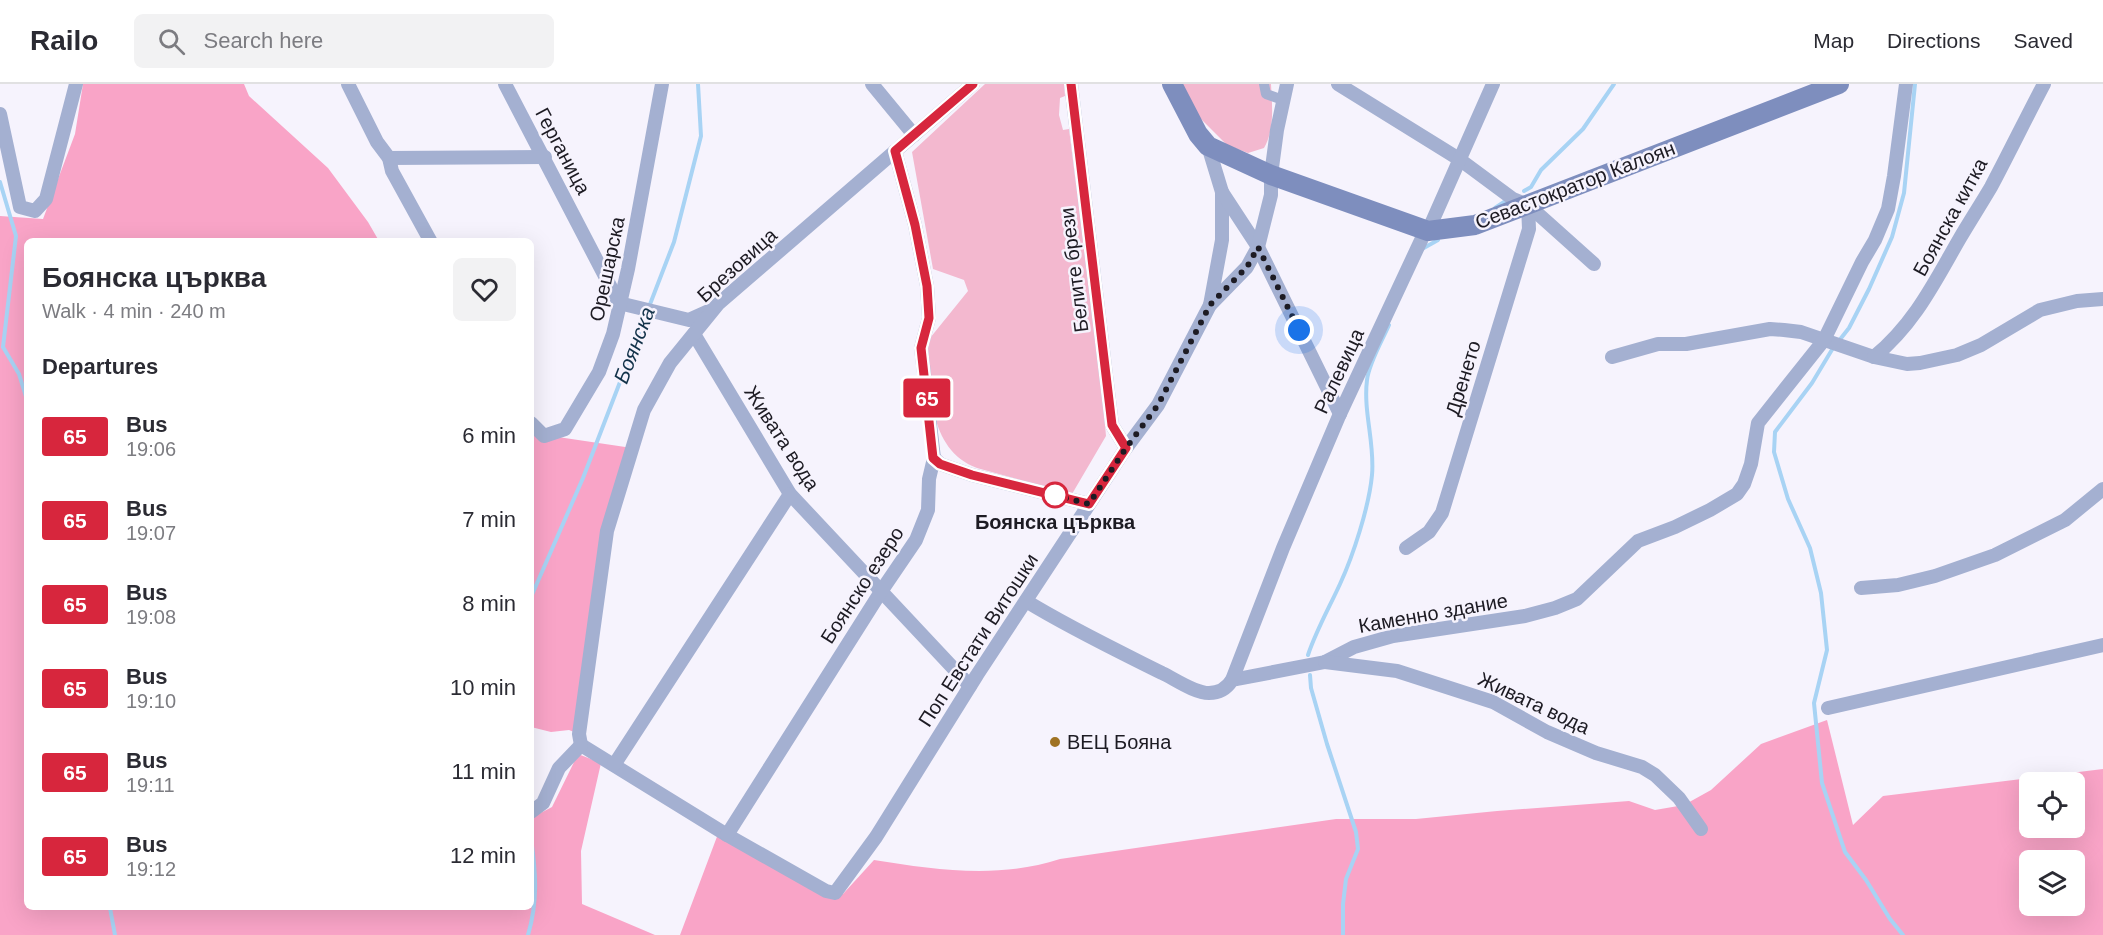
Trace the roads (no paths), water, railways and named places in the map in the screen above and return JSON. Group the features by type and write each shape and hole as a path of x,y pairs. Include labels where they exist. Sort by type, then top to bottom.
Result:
{"main road":[{"path":"1172,84 1198,134 1208,146"},
{"name":"Севастократор Калоян","path":"1208,146 1271,175 1428,231 1475,225 1839,84"}],"street":[{"path":"0,114 20,207 35,211 46,199 76,84"},
{"path":"348,84 377,142 389,158 392,171 429,238"},
{"name":"Герганица","path":"505,84 619,303"},
{"name":"Орешарска","path":"534,426 544,436 565,429 599,372 613,334 628,269 662,84"},
{"path":"872,84 914,135"},
{"name":"Брезовица","path":"581,745 579,734 607,531 644,410 670,363 718,304 973,84"},
{"name":"Белите брези","path":"1071,84 1112,425 1126,448"},
{"path":"1264,84 1266,94 1283,100"},
{"name":"Поп Евстати Витошки","path":"727,835 826,891 835,893 882,828 970,686 1126,448 1158,405 1210,305 1247,267 1258,247 1271,195 1271,175 1287,84"},
{"path":"1338,84 1459,159 1513,199 1528,205 1594,264"},
{"name":"Ралевица","path":"1232,680 1283,548 1340,414 1424,234 1428,231 1492,84"},
{"path":"1824,340 1875,240 1888,209 1906,84"},
{"name":"Боянска китка","path":"1874,357 1902,329 1937,280 1990,188 2044,84"},
{"path":"1208,146 1222,192 1258,247 1340,414"},
{"name":"Боянско езеро","path":"727,835 916,540 928,510 929,480 933,458 921,348 929,318 927,286 915,225 895,151"},
{"path":"389,158 545,157"},
{"path":"1210,305 1222,240 1222,192"},
{"name":"Дренето","path":"1406,548 1430,532 1442,513 1529,229 1528,205"},
{"path":"1612,357 1658,344 1686,344 1770,329 1801,332 1874,357 1907,364 1957,355 1988,341 2040,310 2077,301 2103,299"},
{"path":"619,303 689,320 704,314 718,304"},
{"name":"Живата вода","path":"694,334 790,494 970,686"},
{"name":"Каменно здание","path":"1026,601 1056,620 1205,693 1222,690 1232,680 1325,662 1354,647 1393,636 1525,616 1566,604 1576,598 1638,541 1675,527 1737,494 1744,484 1751,464 1758,423 1824,340"},
{"path":"933,458 940,464 972,475 1089,504"},
{"path":"1861,588 1898,585 1995,555 2065,520 2103,489"},
{"path":"614,765 790,494"},
{"path":"1828,708 2103,645"},
{"name":"Живата вода","path":"1325,662 1397,671 1493,702 1547,732 1596,753 1642,767 1655,775 1678,798 1701,829"},
{"path":"534,811 543,803 559,768 581,745 727,835"}],"waterway":[{"name":"Боянска","path":"534,590 583,478 674,242 701,136 698,84"},
{"path":"1524,191 1531,187 1541,170 1583,129 1614,84"},
{"path":"1838,342 1849,328 1892,237 1904,193 1915,84"},
{"path":"0,182 16,236 3,347 19,374 24,390"},
{"path":"1495,208 1504,202"},
{"path":"1422,249 1438,240"},
{"path":"1308,655 1350,560 1368,502 1372,475 1372,451 1366,392 1367,380 1373,359 1389,325"},
{"path":"1833,348 1812,383 1775,432 1774,452 1788,499 1810,548 1821,593 1827,650 1814,703 1822,783 1845,852 1903,935"},
{"path":"1310,675 1311,688 1327,744 1356,832 1358,849 1346,879 1343,935"},
{"name":"Боянска","path":"534,863 534,898"},
{"path":"110,910 115,935"},
{"name":"Боянска","path":"528,935 533,910"}],"place":[{"name":"Боянска църква","path":"1055,495"},
{"name":"ВЕЦ Бояна","path":"1055,742"}]}
